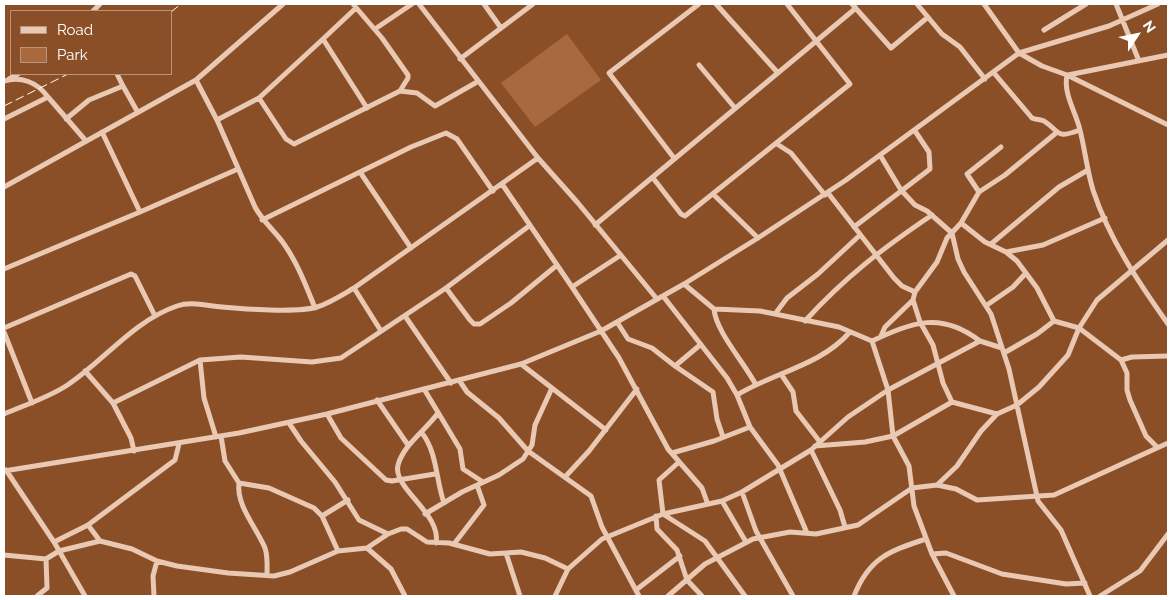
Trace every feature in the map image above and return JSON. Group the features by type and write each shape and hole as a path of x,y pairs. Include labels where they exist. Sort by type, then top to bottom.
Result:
{"street":[{"path":"4,188 137,111 196,80 283,4"},
{"path":"375,29 412,4"},
{"path":"419,4 477,82 538,158 657,299"},
{"path":"484,4 501,28"},
{"path":"460,59 533,4"},
{"path":"674,158 608,73 699,4"},
{"path":"716,4 778,73"},
{"path":"653,178 683,216 777,144 851,83 787,4"},
{"path":"917,4 942,34 960,47 985,80"},
{"path":"985,4 1019,53 1042,66 1067,75 1168,125"},
{"path":"1044,30 1086,4"},
{"path":"1116,4 1139,61"},
{"path":"85,596 54,542 5,470 179,444 289,423 521,364 601,331 684,284 758,238 826,194 915,131 1019,53 1085,34 1158,4"},
{"path":"217,120 260,98 323,40 355,6 375,29 408,75 400,91 294,144 286,139 260,98"},
{"path":"595,225 818,41 854,6 891,48 928,17"},
{"path":"323,40 366,108"},
{"path":"1067,75 1168,55"},
{"path":"699,65 735,108"},
{"path":"994,73 1029,116 1034,119 1041,119 1056,133 1062,135 1080,130"},
{"path":"5,81 16,75"},
{"path":"118,75 137,111"},
{"path":"1067,75 1066,90 1080,130 1094,191 1105,218 1132,272 1168,324"},
{"path":"5,81 25,79 40,88 86,141"},
{"path":"196,80 217,120 262,220 288,251 315,308"},
{"path":"400,91 416,93 435,106 477,82"},
{"path":"66,119 89,100 123,86"},
{"path":"4,119 48,97"},
{"path":"854,227 930,168 929,152 915,131"},
{"path":"102,132 140,212"},
{"path":"262,220 360,172 446,133 457,139 493,191"},
{"path":"881,336 885,327 912,300 915,292 937,262 943,245 961,223 979,192 1005,175 1056,133"},
{"path":"777,144 791,153 876,253 898,282 915,292"},
{"path":"979,192 967,174 1001,147"},
{"path":"880,155 901,190 915,205 932,215 952,233 961,266 987,305 997,328 1003,350 1017,405 1036,496 1061,530 1090,596"},
{"path":"4,414 32,403 66,385 155,316 189,304 249,308 315,308 354,288 538,158"},
{"path":"4,269 238,169"},
{"path":"991,244 1059,188 1088,170"},
{"path":"360,172 411,248"},
{"path":"502,184 601,331 637,389 654,425 672,453 702,488 707,502"},
{"path":"713,194 758,238"},
{"path":"805,321 835,288 876,253 932,215"},
{"path":"1006,252 1043,245 1105,218"},
{"path":"961,223 1006,252 1026,273 1037,288 1054,321 1079,328 1121,360 1127,373 1126,390 1130,400 1146,436 1157,447"},
{"path":"113,403 200,360 234,357 312,362 335,360 446,288 529,226"},
{"path":"774,314 787,298 818,274 860,235"},
{"path":"937,485 957,466 981,431 997,414 1017,405 1039,387 1068,355 1079,328 1097,300 1168,240"},
{"path":"572,287 621,256"},
{"path":"446,288 470,320 474,324 480,324 511,304 556,266"},
{"path":"987,305 1014,287 1026,273"},
{"path":"32,403 4,330 131,274 135,276 155,316"},
{"path":"684,284 714,309 718,326 731,343 756,385"},
{"path":"354,288 381,331"},
{"path":"663,296 737,395 750,427 773,456 780,469 807,533"},
{"path":"912,300 920,322 933,346 943,383 952,402"},
{"path":"714,309 760,311 839,327 872,341 888,390 893,436 909,466 914,506 932,554 954,596"},
{"path":"405,316 450,383"},
{"path":"872,341 920,322 937,321 967,331 980,340 1003,350 1037,334 1054,321"},
{"path":"617,322 628,339 652,348 713,392 717,419 723,437"},
{"path":"737,395 830,352 850,332"},
{"path":"555,596 568,569 598,542 656,516 707,502 722,501 742,492 815,446 863,405 980,340"},
{"path":"675,366 700,345"},
{"path":"1121,360 1132,357 1168,356"},
{"path":"200,360 204,398 225,461 238,483 238,492 243,505 265,550 267,575"},
{"path":"521,364 606,430"},
{"path":"85,371 113,403 131,438 134,451"},
{"path":"781,374 793,392 796,411 815,446 845,527"},
{"path":"459,380 467,392 499,418 528,451 591,496 607,537 639,596"},
{"path":"426,514 516,465 528,451 534,440 535,425 552,388"},
{"path":"424,389 460,449 463,469 483,482"},
{"path":"564,477 606,430 637,389"},
{"path":"377,400 408,446"},
{"path":"815,446 865,442 893,436 952,402 997,414"},
{"path":"436,543 435,527 400,480 397,467 408,446 422,433 438,413"},
{"path":"327,414 341,438 380,476 392,481 435,474"},
{"path":"289,423 348,500 355,514 364,524 388,534"},
{"path":"672,453 750,427"},
{"path":"422,433 429,442 435,474 444,503"},
{"path":"668,596 717,557 746,542 758,537 790,532 816,534 858,525 870,519 912,488 937,485 956,490 977,500 1054,495 1168,443"},
{"path":"54,542 88,525 175,460 179,444"},
{"path":"663,514 659,480 679,462"},
{"path":"238,483 276,490 314,508 322,516 338,551"},
{"path":"454,544 484,505 477,485"},
{"path":"742,492 750,519 758,537 793,596"},
{"path":"322,516 348,500"},
{"path":"722,501 746,542"},
{"path":"663,514 696,534 717,557 745,596"},
{"path":"656,516 657,530 680,556 687,580 702,596"},
{"path":"88,525 100,541"},
{"path":"4,555 46,559 59,551 100,541 138,551 157,561 204,571 267,575 290,572 338,551 367,548 388,534 406,529 423,540 454,544 490,554 521,552 545,558 568,569"},
{"path":"1100,596 1140,570 1168,534"},
{"path":"854,596 863,577 883,556 926,539"},
{"path":"367,548 391,569 404,596"},
{"path":"506,553 520,596"},
{"path":"932,554 946,554 1002,574 1066,584 1085,583"},
{"path":"636,590 680,556"},
{"path":"37,596 47,588 46,559"},
{"path":"154,596 152,576 157,561"}],"green space":[{"path":"567,34 601,80 535,127 501,83"}],"railway":[{"path":"172,11 181,4"},
{"path":"4,106 66,75"}]}
